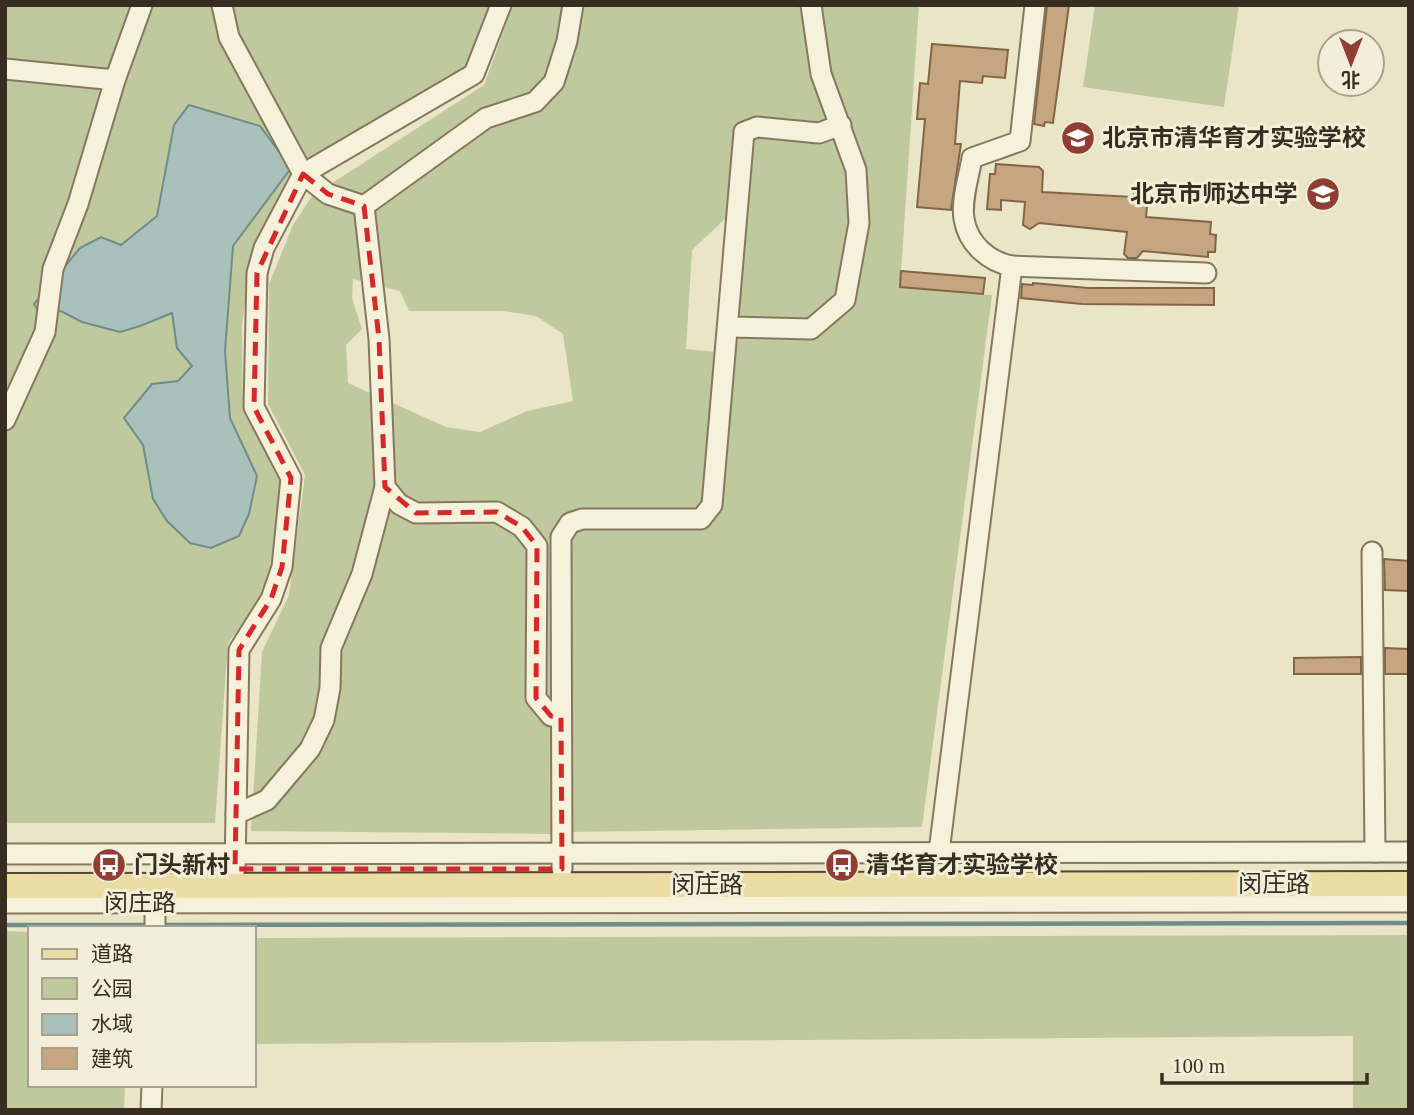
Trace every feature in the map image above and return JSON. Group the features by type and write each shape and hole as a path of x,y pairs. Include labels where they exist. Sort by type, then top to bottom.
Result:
{"main road":[{"name":"闵庄路","path":"5,869 235,861 1409,868"},
{"name":"闵庄路","path":"5,886 155,909 1409,884"}],"street":[{"path":"5,420 45,332 53,268 78,204 115,80 142,5"},
{"path":"222,5 229,37 303,174 328,194 364,206"},
{"path":"155,909 235,861 239,650 271,599 282,568 291,478 254,407 257,273 264,248 303,174 474,74 501,5"},
{"path":"364,206 486,118 535,102 554,82 567,41 573,5"},
{"path":"728,327 811,329 845,300 859,223 856,170 821,74 811,5"},
{"path":"1035,5 1020,141 972,158 964,220 977,247 998,264 1012,266 1206,273"},
{"path":"5,69 115,80"},
{"path":"562,861 561,537 570,523 582,519 701,519 712,505 744,132 757,127 819,133 841,125"},
{"path":"236,814 268,800 310,749 324,720 330,688 331,648 362,575 386,487 379,339 364,206"},
{"path":"939,852 1012,266"},
{"path":"386,487 399,504 416,513 497,512 522,527 537,546 536,698 551,716 561,717"},
{"path":"1372,552 1375,852"},
{"name":"闵庄路","path":"562,861 939,852 1409,852"},
{"name":"闵庄路","path":"5,854 235,861"},
{"name":"闵庄路","path":"5,903 155,909 1409,902"},
{"path":"151,1110 152,1087"}],"highlighted area":[{"path":"303,174 328,194 364,206 379,339 385,487 416,513 497,512 522,527 537,546 536,698 551,716 561,717 562,869 235,869 239,650 271,599 282,567 291,478 254,407 257,273"}],"green space":[{"path":"5,5 492,5 473,58 457,74 293,171 253,250 242,324 243,409 282,480 270,567 255,609 228,643 215,823 5,823"},
{"path":"513,5 919,5 900,287 992,295 922,827 568,832 551,535 552,834 251,831 262,652 289,595 305,475 268,404 269,284 293,225 312,196 484,85","holes":["727,217 717,352 686,349 692,250","353,279 400,291 409,311 503,311 536,316 563,334 573,401 527,411 480,432 446,427 348,383 346,345 362,329 352,298"]},
{"path":"1095,5 1239,5 1224,107 1083,87"},
{"path":"5,931 28,932 28,1087 125,1087 124,1110 5,1110"},
{"path":"1409,935 1409,1110 1353,1110 1353,1036 256,1044 256,938"}],"water":[{"path":"189,105 260,126 291,168 233,246 225,351 230,418 257,476 249,514 239,536 211,548 190,543 167,521 153,499 143,445 124,418 152,384 178,381 192,366 177,348 172,313 120,332 82,322 61,311 41,316 34,304 80,248 101,237 121,245 157,216 174,125"}],"building":[{"path":"1047,5 1069,5 1053,123 1045,122 1044,126 1034,124"},
{"path":"932,44 1008,50 1005,78 983,76 982,83 960,81 955,144 961,144 951,210 917,207 925,119 917,119 920,83 928,84"},
{"path":"996,164 1039,167 1043,171 1042,192 1133,197 1135,192 1142,193 1148,196 1146,217 1211,222 1210,234 1216,235 1215,252 1208,252 1208,257 1143,251 1137,258 1128,258 1124,254 1127,232 1039,223 1030,229 1023,225 1025,202 1001,200 1001,210 987,209 990,174 995,174"},
{"path":"901,271 985,278 983,294 900,287"},
{"path":"1022,284 1088,288 1214,288 1214,305 1082,304 1021,298"},
{"path":"1384,559 1409,561 1409,591 1385,590"},
{"path":"1385,648 1409,649 1409,674 1385,674"},
{"path":"1361,657 1361,674 1294,674 1294,658"}],"waterway":[{"path":"160,925 1409,923"},
{"path":"5,925 151,925"}],"place":[{"name":"北京市清华育才实验学校","path":"1078,138"},
{"name":"北京市师达中学","path":"1323,194"},
{"name":"门头新村","path":"109,865"},
{"name":"清华育才实验学校","path":"842,865"}]}
